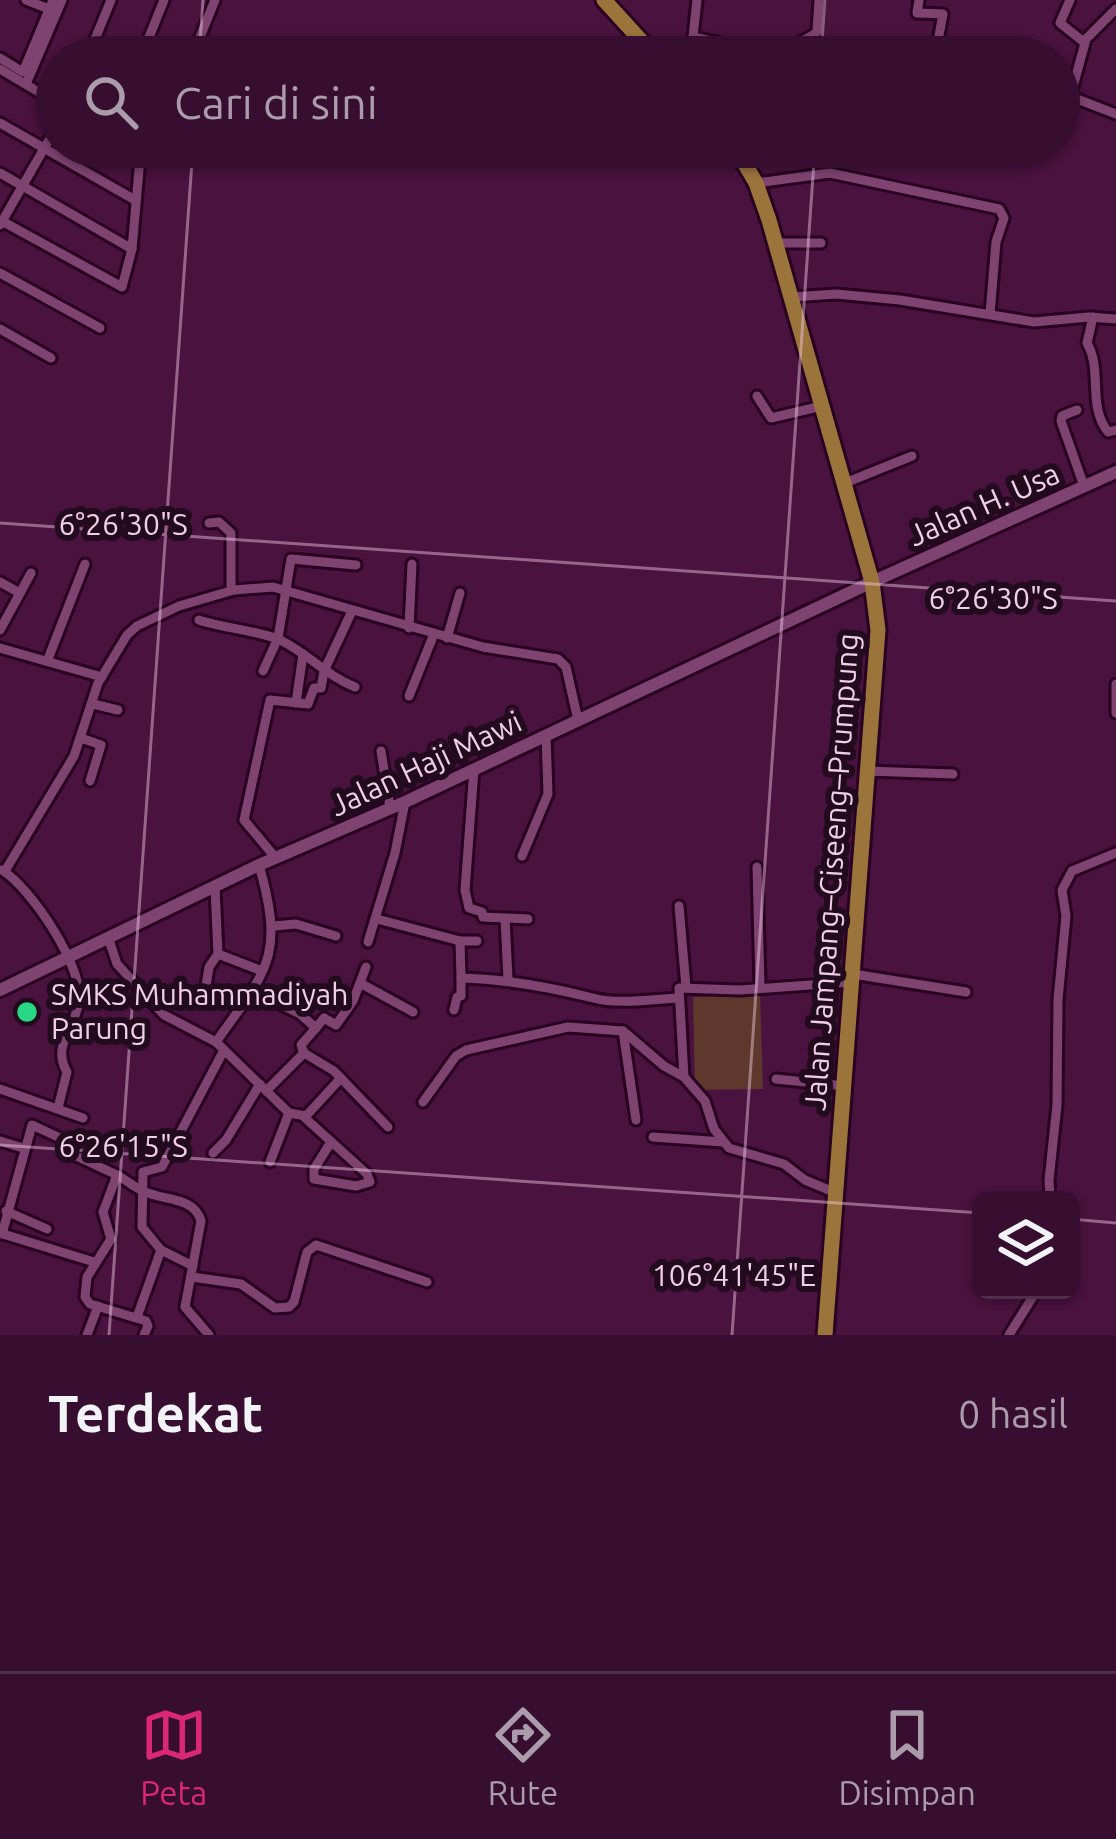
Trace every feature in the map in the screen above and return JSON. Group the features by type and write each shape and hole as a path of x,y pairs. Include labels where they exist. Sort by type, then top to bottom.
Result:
{"main road":[{"path":"604,0 637,36"},
{"name":"Jalan Jampang–Ciseeng–Prumpung","path":"747,168 792,297 872,582 878,630 824,1335"}],"street":[{"path":"26,0 55,3"},
{"path":"98,36 111,0"},
{"path":"149,36 164,0"},
{"path":"200,36 215,0"},
{"path":"693,36 698,0"},
{"path":"810,36 818,32 820,0"},
{"path":"919,0 917,13 943,14 939,36"},
{"path":"1070,0 1061,26 1077,36"},
{"path":"40,36 55,3"},
{"path":"43,36 55,3"},
{"path":"1080,58 1084,40 1116,9"},
{"path":"1080,38 1084,40"},
{"path":"0,58 23,72 36,44"},
{"path":"26,84 36,56"},
{"path":"0,69 36,90"},
{"path":"1080,98 1116,114"},
{"path":"0,123 36,143"},
{"path":"36,162 1,222 118,286 126,283 132,248 137,168"},
{"path":"79,168 135,200"},
{"path":"0,173 132,248"},
{"path":"756,183 830,173 999,209 1004,218 996,242 990,314"},
{"path":"776,243 821,243"},
{"path":"0,273 100,328"},
{"path":"792,297 836,294 945,305 1034,322 1116,319"},
{"path":"1094,317 1087,343 1096,358 1098,416 1108,432 1116,430"},
{"path":"0,330 50,358"},
{"path":"757,395 772,418 822,406"},
{"path":"1077,410 1061,421 1084,487"},
{"path":"843,484 912,456"},
{"name":"Jalan H. Usa","path":"872,582 1116,472"},
{"path":"208,523 219,522 231,533 231,590"},
{"path":"263,671 278,638 292,559 356,565"},
{"path":"48,659 85,564"},
{"path":"409,628 412,564"},
{"path":"0,630 31,573"},
{"path":"0,582 18,592"},
{"name":"Jalan Haji Mawi","path":"0,989 872,582"},
{"path":"57,1136 67,1072 60,1061 60,1046 79,1003 78,980 34,902 2,870 81,738 101,677 137,626 196,599 265,586 447,638 564,662 578,720"},
{"path":"447,638 460,593"},
{"path":"275,857 244,820 271,700 308,704 314,688 321,688 352,611"},
{"path":"199,620 278,638 355,687"},
{"path":"409,696 434,634"},
{"path":"0,648 101,677"},
{"path":"296,703 303,654"},
{"path":"1116,684 1116,713"},
{"path":"93,704 118,710"},
{"path":"522,856 548,794 546,735"},
{"path":"81,738 101,745 89,781"},
{"path":"382,751 390,807"},
{"path":"474,768 465,890 470,911 482,912 483,917 528,919"},
{"path":"867,771 953,774"},
{"path":"368,942 405,802"},
{"path":"1050,1191 1066,916 1062,890 1072,871 1116,853"},
{"path":"260,865 274,926 262,971 162,1167 143,1172 141,1223 160,1250 192,1272 242,1284 275,1308 294,1302 307,1252 316,1245 427,1282"},
{"path":"757,867 760,986"},
{"path":"204,999 208,967 218,954 215,888"},
{"path":"679,906 686,986"},
{"path":"505,918 508,979"},
{"path":"377,920 460,941 477,940"},
{"path":"274,926 296,924 336,936"},
{"path":"109,940 120,968 164,1016 220,1046 289,1113 304,1117 369,1176 370,1182 361,1187 314,1179 314,1169 331,1142"},
{"path":"454,1010 460,996 460,941"},
{"path":"218,954 262,971"},
{"path":"366,967 336,1025 324,1018 301,1045 304,1053 340,1078 388,1127"},
{"path":"461,978 508,979 595,999 679,998"},
{"path":"684,1077 679,988 740,990 852,978 966,992"},
{"path":"359,983 413,1012"},
{"path":"254,991 300,1014 316,1028"},
{"path":"595,999 595,1028"},
{"path":"423,1102 456,1056 466,1050 541,1031 623,1031 684,1077 705,1101 723,1142 737,1153 784,1164 816,1186 836,1193"},
{"path":"623,1031 636,1120"},
{"path":"213,1153 264,1087 304,1053"},
{"path":"304,1117 340,1078"},
{"path":"776,1079 844,1086"},
{"path":"0,1089 83,1118"},
{"path":"37,1101 1,1234 94,1262"},
{"path":"270,1162 289,1113"},
{"path":"32,1125 72,1144 74,1155 144,1192 200,1212 185,1307 209,1335"},
{"path":"653,1137 723,1142"},
{"path":"0,1142 23,1148"},
{"path":"118,1175 103,1212 111,1239 94,1262 85,1297 88,1303 148,1324 144,1335"},
{"path":"6,1211 46,1229"},
{"path":"137,1317 160,1250"},
{"path":"1013,1334 1032,1299"},
{"path":"87,1335 98,1306"}],"shaded area":[{"path":"760,995 763,1089 695,1090 693,997"}],"place":[{"name":"SMKS Muhammadiyah Parung","path":"27,1012"}]}
